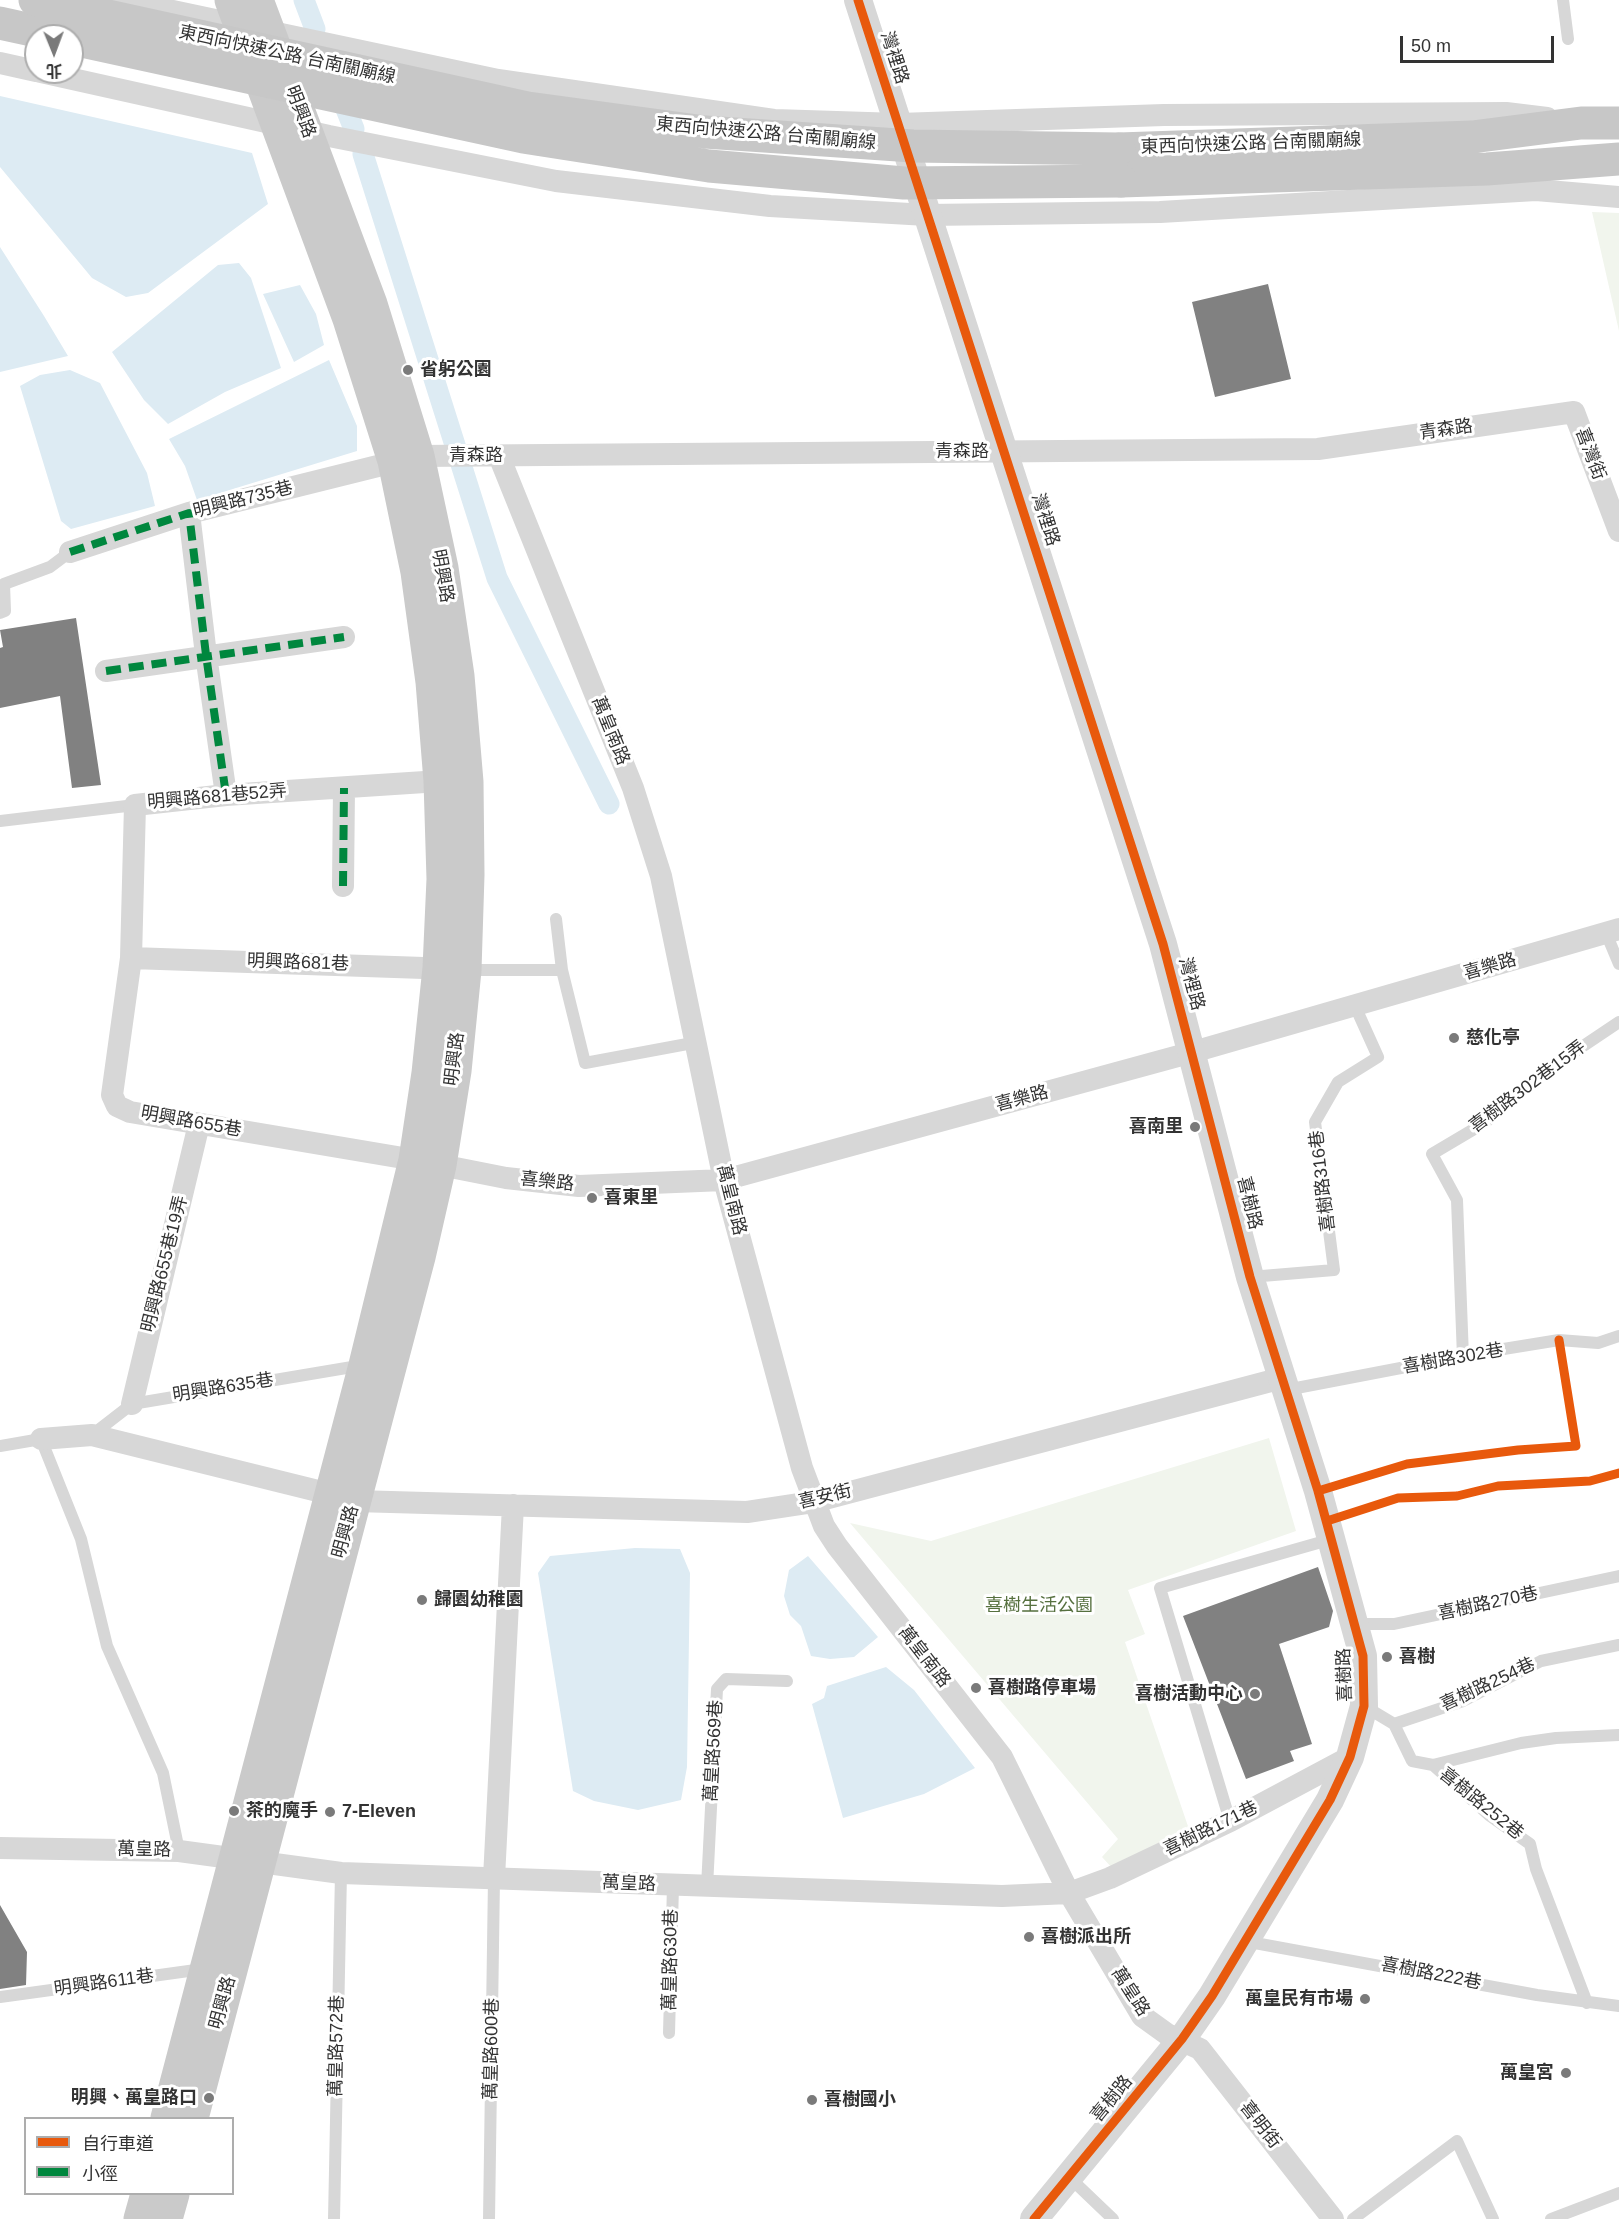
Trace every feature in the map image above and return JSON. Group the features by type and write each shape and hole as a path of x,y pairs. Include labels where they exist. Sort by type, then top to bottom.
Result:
{"highway":[{"name":"東西向快速公路 台南關廟線","path":"35,0 540,109 705,132 902,145 1119,149 1472,136 1581,123 1619,123"},
{"path":"0,23 24,28"},
{"name":"東西向快速公路 台南關廟線","path":"84,42 523,137 709,166 904,183 1121,181 1541,165"},
{"path":"1541,165 1619,159"},
{"path":"1541,165 1619,174"}],"main road":[{"name":"明興路","path":"249,14 292,128 374,314 442,568 458,676 467,782 452,969"},
{"name":"明興路","path":"343,1497 365,1365 455,1071 452,969 443,879 440,781 432,682 417,572 411,458"},
{"name":"明興路","path":"192,2117 248,1859 428,1162"},
{"name":"明興路","path":"167,2117 207,1968 248,1859"},
{"path":"141,2219 147,2195"},
{"path":"166,2219 172,2195"}],"street":[{"path":"121,0 249,14 498,80 774,120 898,124 1164,116 1494,113 1581,123 1619,108"},
{"name":"灣裡路","path":"858,0 1163,944 1193,1052"},
{"path":"0,63 24,68"},
{"path":"84,82 292,128 556,181 770,206 927,215 1160,212 1536,190 1619,196"},
{"name":"青森路","path":"411,458 1318,449 1574,412"},
{"name":"喜灣街","path":"1574,412 1619,531"},
{"name":"萬皇南路","path":"498,456 633,788 661,876 698,1042 724,1180 813,1502 837,1546 1002,1757 1069,1893"},
{"name":"明興路735巷","path":"70,552 189,513 411,458"},
{"path":"189,513 226,795"},
{"path":"106,671 344,637"},
{"name":"明興路681巷52弄","path":"131,958 135,805 226,795 440,781"},
{"path":"343,886 345,788"},
{"name":"喜樂路","path":"428,1162 506,1178 579,1186 724,1180 1193,1052 1612,931"},
{"name":"明興路681巷","path":"131,958 452,969"},
{"name":"明興路655巷","path":"131,958 111,1095 117,1107 130,1112 428,1162"},
{"name":"喜樹路","path":"1034,2219 1182,2039 1212,1996 1243,1941 1330,1800 1350,1757 1364,1706 1363,1656 1356,1624 1251,1277 1193,1052"},
{"name":"明興路655巷19弄","path":"132,1404 199,1124"},
{"name":"喜安街","path":"41,1439 92,1435 343,1497 747,1512 813,1502 1284,1384"},
{"path":"494,1878 513,1505"},
{"name":"喜樹路171巷","path":"1069,1893 1110,1878 1230,1821 1350,1757"},
{"name":"萬皇路","path":"0,1848 179,1851 341,1873 1002,1896 1069,1893 1142,2016 1167,2034 1182,2039"},
{"name":"喜明街","path":"1182,2039 1195,2045 1207,2056 1333,2219"}],"lane":[{"path":"1563,0 1568,39"},
{"path":"0,613 5,611 4,584 51,567 70,552"},
{"path":"0,821 135,805"},
{"path":"556,919 562,970 585,1063 698,1042"},
{"path":"1612,931 1619,964"},
{"path":"452,969 562,970"},
{"name":"喜樹路316巷","path":"1251,1277 1334,1269 1316,1122 1338,1082 1378,1057 1355,1006"},
{"name":"喜樹路302巷15弄","path":"1463,1357 1457,1200 1432,1154 1486,1122 1544,1073 1619,1022"},
{"name":"喜樹路302巷","path":"1284,1384 1559,1340 1598,1343 1619,1335"},
{"name":"明興路635巷","path":"92,1435 132,1404 365,1365"},
{"path":"0,1446 41,1439 81,1539 107,1646 163,1773 179,1851"},
{"path":"1230,1821 1160,1588 1332,1539"},
{"name":"喜樹路270巷","path":"1356,1624 1394,1624 1619,1576"},
{"name":"喜樹路254巷","path":"1394,1724 1462,1701 1541,1661 1619,1645"},
{"name":"萬皇路569巷","path":"707,1887 717,1689 726,1680 787,1681"},
{"path":"1364,1706 1394,1724"},
{"name":"喜樹路252巷","path":"1394,1724 1412,1761 1433,1765 1489,1815 1530,1844 1536,1869 1587,2003"},
{"path":"1433,1765 1521,1743 1556,1738 1619,1735"},
{"name":"萬皇路572巷","path":"334,2219 341,1873"},
{"name":"萬皇路600巷","path":"489,2219 494,1878"},
{"name":"萬皇路630巷","path":"669,2033 673,1886"},
{"name":"喜樹路222巷","path":"1243,1941 1587,2003 1619,2006"},
{"name":"明興路611巷","path":"0,1997 207,1968"},
{"path":"1353,2219 1457,2141 1493,2219"},
{"path":"1070,2176 1113,2219"},
{"path":"1551,2219 1619,2193"}],"green space":[{"path":"1592,212 1619,213 1619,331"},
{"name":"喜樹生活公園","path":"1269,1438 1296,1531 1128,1590 1145,1634 1125,1642 1191,1835 1113,1869 1102,1857 1118,1839 850,1523 931,1541"}],"shaded area":[{"path":"0,96 252,153 268,204 148,293 126,297 92,278 0,167"},
{"path":"0,247 44,316 68,356 0,372"},
{"path":"239,263 251,278 281,368 225,392 168,424 144,400 112,352 218,265"},
{"path":"300,285 316,314 324,345 294,362 263,294"},
{"path":"329,360 357,426 357,451 197,500 185,466 169,439"},
{"path":"70,370 100,383 147,473 155,506 71,529 61,521 20,386 40,375"},
{"path":"635,1548 680,1549 690,1573 687,1767 681,1800 638,1810 594,1801 573,1791 538,1573 550,1556"},
{"path":"808,1556 878,1637 854,1657 830,1659 811,1656 801,1626 790,1615 784,1596 789,1570"},
{"path":"886,1667 914,1690 975,1768 924,1794 843,1818 812,1704 824,1698 827,1686"}],"building":[{"path":"1268,284 1291,379 1215,397 1192,302"},
{"path":"76,618 101,785 72,788 60,696 0,708 0,648 3,647 0,630"},
{"name":"喜樹活動中心","path":"1318,1567 1333,1611 1329,1627 1279,1644 1312,1744 1290,1751 1294,1761 1246,1779 1183,1616"},
{"path":"0,1905 27,1952 26,1985 0,1989"}],"waterway":[{"path":"304,0 315,29"},
{"path":"338,89 354,129"},
{"path":"363,154 497,578 609,804"}],"marked path":[{"path":"70,552 189,513 226,795"},
{"path":"106,671 344,637"},
{"path":"343,886 344,788"}],"cycle path":[{"path":"858,0 1163,944 1250,1277 1318,1491 1363,1656 1364,1706 1350,1757 1330,1800 1212,1996 1182,2039 1034,2219"},
{"path":"1318,1491 1407,1464 1518,1450 1576,1446 1559,1340"},
{"path":"1327,1521 1398,1498 1457,1496 1498,1486 1590,1481 1619,1473"}],"place":[{"name":"省躬公園","path":"408,370"},
{"name":"慈化亭","path":"1454,1038"},
{"name":"喜南里","path":"1195,1127"},
{"name":"喜東里","path":"592,1198"},
{"name":"歸園幼稚園","path":"422,1600"},
{"name":"喜樹","path":"1387,1657"},
{"name":"喜樹路停車場","path":"976,1688"},
{"name":"喜樹活動中心","path":"1255,1694"},
{"name":"茶的魔手","path":"234,1811"},
{"name":"7-Eleven","path":"330,1812"},
{"name":"喜樹派出所","path":"1029,1937"},
{"name":"萬皇民有市場","path":"1365,1999"},
{"name":"萬皇宮","path":"1566,2073"},
{"name":"明興、萬皇路口","path":"209,2098"},
{"name":"喜樹國小","path":"812,2100"}]}
